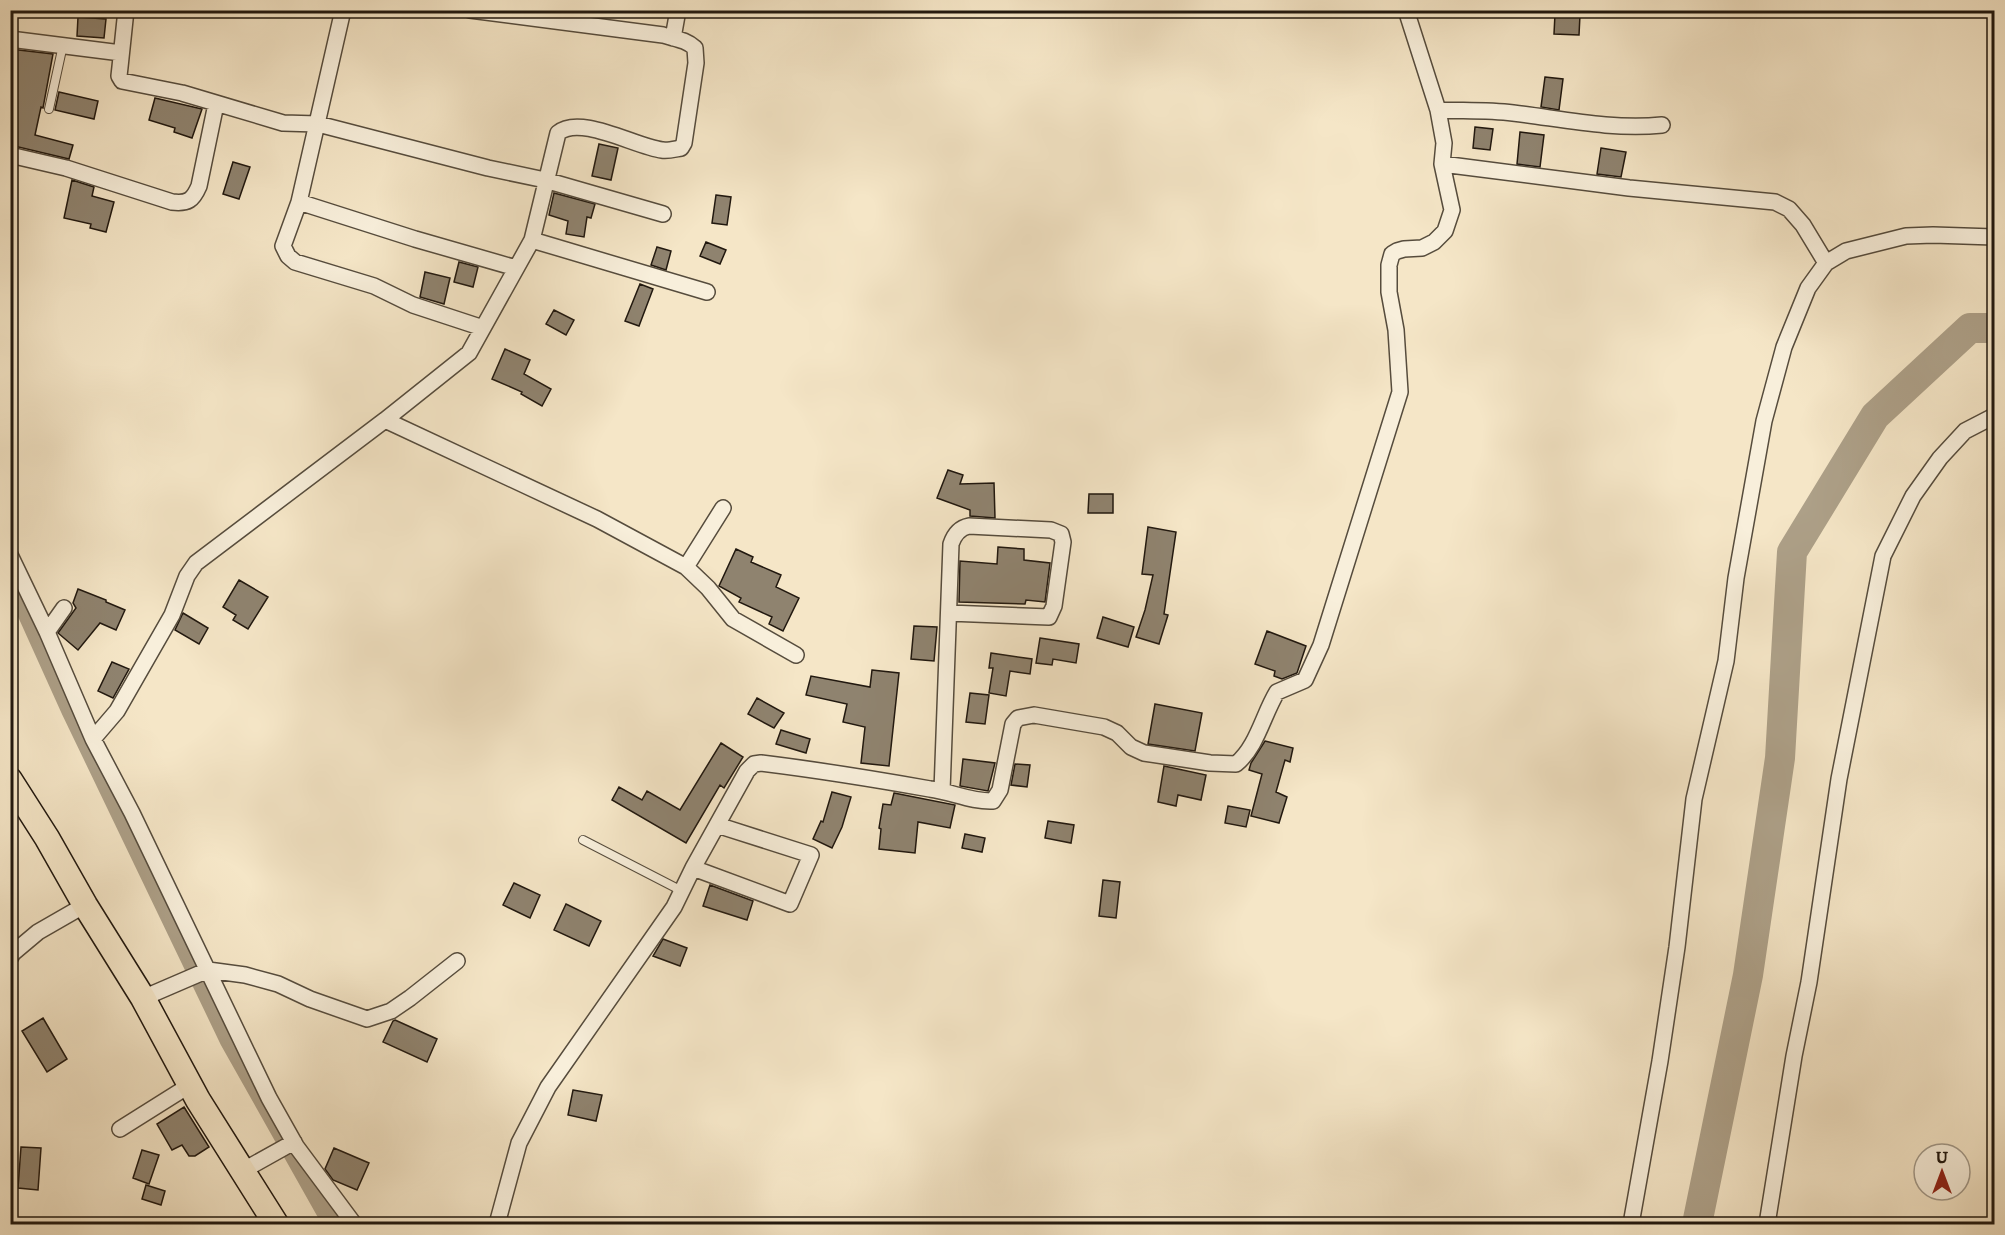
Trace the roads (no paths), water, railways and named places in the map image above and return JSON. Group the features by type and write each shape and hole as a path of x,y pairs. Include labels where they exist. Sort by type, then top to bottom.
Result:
{"main road":[{"path":"10,780 143,998 190,1085 251,1166 276,1224"}],"street":[{"path":"126,10 119,76 122,81 182,93 283,123 318,124 488,168 545,180 663,214"},
{"path":"343,10 299,202 283,246 288,256 295,262 374,286 413,305 483,328"},
{"path":"93,739 122,701 172,615 187,576 196,563 386,420 469,353 532,240 558,133 572,126 629,139 663,150 681,148 687,130 696,52 690,44 673,38 544,16 470,10"},
{"path":"673,38 678,10"},
{"path":"497,1224 519,1143 548,1087 674,908 693,868 747,771 754,764 769,764 942,791 980,801 993,801 996,799 1002,780 1013,724 1025,715 1104,727 1117,733 1126,744 1144,753 1210,763 1236,764 1245,758 1277,692 1305,680 1321,645 1401,392 1396,330 1389,292 1389,265 1392,254 1404,249 1422,249 1434,242 1445,231 1452,210 1442,164 1444,143 1438,110 1406,10"},
{"path":"10,39 121,53"},
{"path":"10,155 66,168 172,202 187,202 194,197 199,186 216,104"},
{"path":"1438,110 1510,112 1608,125 1639,127 1662,125"},
{"path":"1442,164 1629,188 1775,202 1789,209 1803,225 1826,263"},
{"path":"299,202 516,268"},
{"path":"1631,1224 1660,1061 1677,947 1694,799 1726,661 1736,578 1764,422 1784,347 1808,288 1826,263 1846,251 1906,236 1995,237"},
{"path":"532,240 706,292"},
{"path":"1767,1224 1794,1056 1809,982 1839,779 1883,556 1913,496 1940,458 1965,431 1995,416"},
{"path":"386,420 597,519 686,567 708,588 733,619 796,656"},
{"path":"686,567 723,508"},
{"path":"942,791 951,544 960,529 969,526 1051,530 1061,534 1063,542 1053,612 1049,617 949,613"},
{"path":"10,555 47,632 93,739 132,813 204,971 292,1143 354,1224"},
{"path":"47,632 64,608"},
{"path":"693,868 790,904 811,855 717,825"},
{"path":"10,957 38,932 85,905"},
{"path":"143,998 204,971 245,975 278,984 310,999 367,1019 391,1011 457,961"},
{"path":"120,1128 190,1085"},
{"path":"251,1166 292,1143"}],"lane":[{"path":"49,109 63,45"},
{"path":"583,840 682,891"}],"waterway":[{"path":"1697,1224 1748,975 1780,758 1792,552 1875,416 1970,328 1994,328"},
{"path":"10,577 70,710 229,1041 332,1224"}]}
